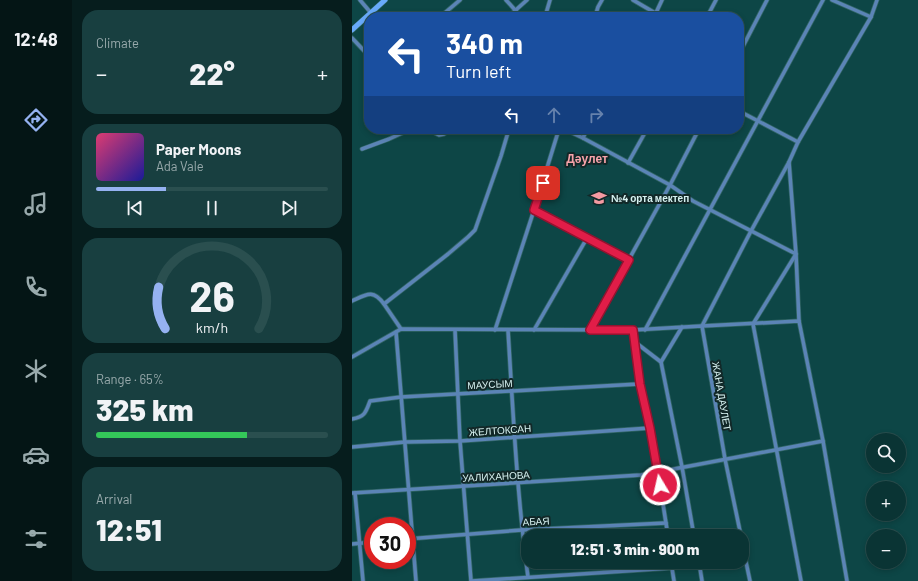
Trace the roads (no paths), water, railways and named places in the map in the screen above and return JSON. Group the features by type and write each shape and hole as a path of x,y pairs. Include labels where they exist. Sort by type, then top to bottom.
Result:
{"street":[{"path":"360,0 370,12"},
{"path":"372,12 385,0"},
{"path":"446,12 460,0"},
{"path":"506,0 516,11 527,0"},
{"path":"546,12 550,0"},
{"path":"596,12 602,0"},
{"path":"633,0 651,12"},
{"path":"656,12 662,0"},
{"path":"710,12 716,0"},
{"path":"744,44 767,0"},
{"path":"644,330 823,0"},
{"path":"832,0 871,17"},
{"path":"702,326 751,230 789,162 798,142 871,17 877,0"},
{"path":"352,30 364,19"},
{"path":"352,38 364,51"},
{"path":"744,114 798,142"},
{"path":"362,149 400,134"},
{"path":"384,304 448,254 475,230 508,134"},
{"path":"495,330 557,134"},
{"path":"575,134 670,185 693,201 796,254"},
{"path":"583,138 585,134"},
{"path":"628,163 644,134"},
{"path":"590,330 696,134"},
{"path":"789,162 796,254 799,321 823,441 848,581"},
{"path":"534,210 629,260"},
{"path":"534,330 587,238"},
{"path":"796,254 753,324 801,581"},
{"path":"352,301 369,294 379,297 401,329"},
{"path":"352,356 401,329 644,330 799,321"},
{"name":"ЖАНА ДАУЛЕТ","path":"702,326 725,459 740,529"},
{"path":"661,362 682,327"},
{"path":"455,330 460,441 471,581 528,577 538,579 660,569"},
{"path":"508,330 514,438 522,529"},
{"path":"633,330 640,384 650,428 667,529"},
{"path":"396,332 411,517"},
{"path":"635,342 661,362 693,529"},
{"name":"МАУСЫМ","path":"352,419 359,418 366,412 370,401 401,397 640,384"},
{"name":"ЖЕЛТОКСАН","path":"352,447 405,442 514,438 650,428"},
{"name":"УАЛИХАНОВА","path":"354,493 641,475 823,441"},
{"path":"354,493 363,581"},
{"name":"АБАЯ","path":"543,529 666,523"},
{"name":"АБАЯ","path":"416,539 521,530"},
{"path":"352,544 364,543"},
{"path":"415,569 416,581"},
{"path":"527,569 528,577"},
{"path":"672,569 674,581"},
{"path":"700,569 702,581"},
{"path":"747,569 750,581"}],"place":[{"name":"№4 орта мектеп","path":"599,198"}],"district":[{"name":"Дәулет","path":"587,158"}]}
